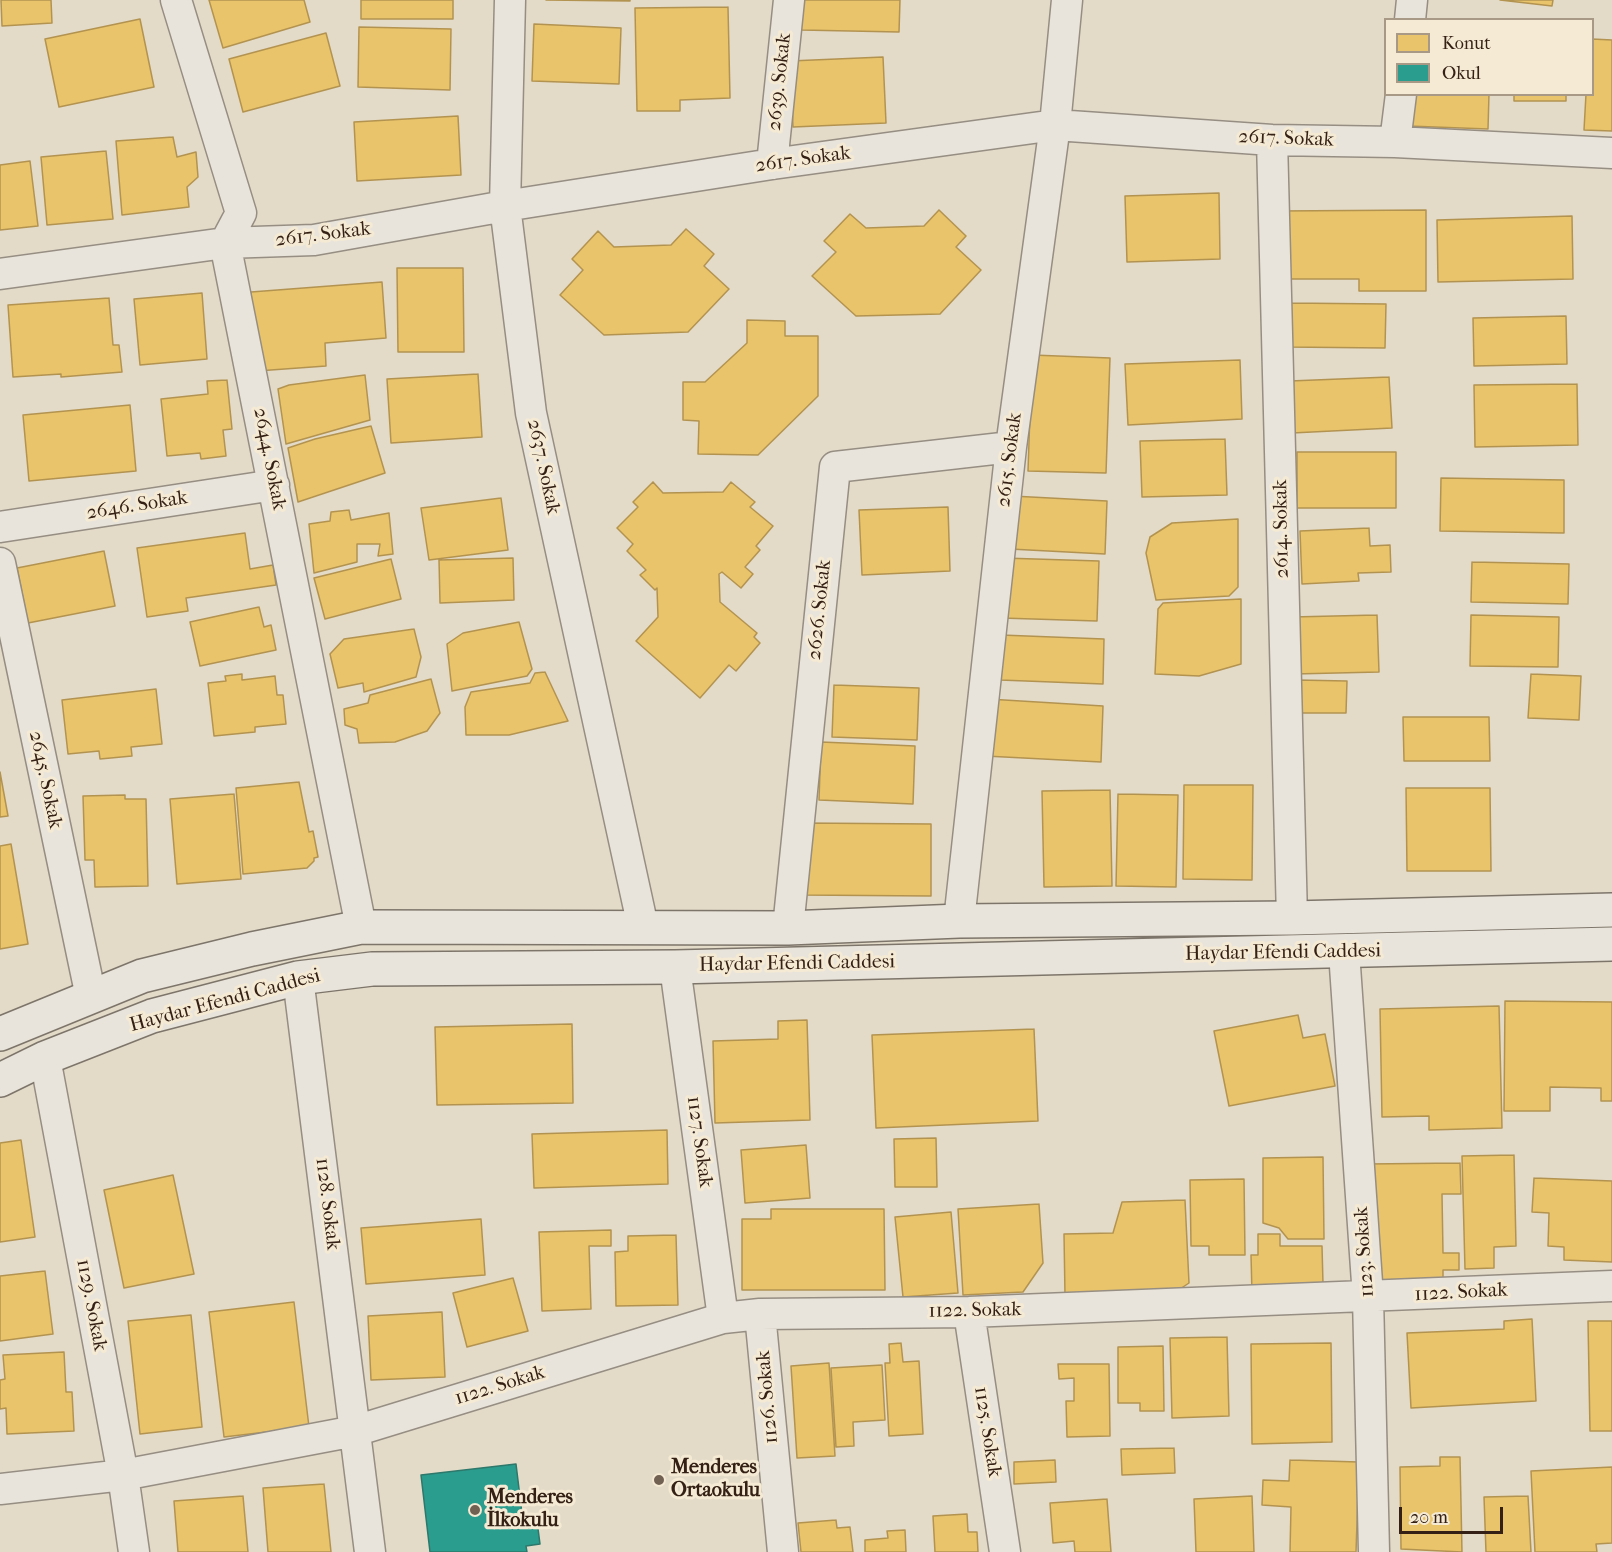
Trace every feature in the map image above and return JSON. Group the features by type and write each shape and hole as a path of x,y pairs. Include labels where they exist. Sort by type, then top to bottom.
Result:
{"main road":[{"name":"Haydar Efendi Caddesi","path":"0,1034 142,976 252,949 361,927 788,928 959,921 1292,918 1612,910"},
{"name":"Haydar Efendi Caddesi","path":"0,1080 45,1058 152,1016 298,978 372,969 675,966 1612,944"}],"street":[{"path":"176,0 241,213 225,243"},
{"name":"2637. Sokak","path":"510,0 505,206 531,413 643,927"},
{"name":"2639. Sokak","path":"772,164 789,0"},
{"name":"2615. Sokak","path":"959,921 1011,447 1055,125 1067,0"},
{"path":"1410,18 1412,0"},
{"path":"1395,142 1401,96"},
{"name":"2617. Sokak","path":"0,274 225,243 314,240 505,206 772,164 1055,125 1272,140 1395,142 1612,153"},
{"name":"2614. Sokak","path":"1272,140 1292,918"},
{"name":"2644. Sokak","path":"225,243 361,927"},
{"name":"2626. Sokak","path":"788,928 835,467 1011,447"},
{"name":"2646. Sokak","path":"0,527 274,485"},
{"name":"2645. Sokak","path":"0,563 91,997"},
{"name":"1123. Sokak","path":"1344,952 1368,1297 1374,1552"},
{"name":"1127. Sokak","path":"675,966 723,1318"},
{"name":"1128. Sokak","path":"298,978 370,1552"},
{"name":"1129. Sokak","path":"45,1058 123,1475 134,1552"},
{"name":"1122. Sokak","path":"355,1431 723,1318 760,1314 969,1312 1612,1286"},
{"name":"1125. Sokak","path":"969,1312 1005,1552"},
{"name":"1126. Sokak","path":"760,1314 783,1552"},
{"path":"0,1489 123,1475 355,1431"}],"building: Konut":[{"path":"1,0 51,0 52,23 2,26"},
{"path":"209,0 304,0 310,22 223,48"},
{"path":"361,0 453,0 453,19 361,19"},
{"path":"546,0 630,0 630,1"},
{"path":"801,0 900,0 899,32 801,30"},
{"path":"1500,0 1553,0 1552,6"},
{"path":"728,7 730,98 680,100 680,111 637,111 635,8"},
{"path":"140,19 154,87 59,107 45,39"},
{"path":"534,24 621,28 619,84 532,81"},
{"path":"359,27 451,29 450,90 358,87"},
{"path":"326,33 340,86 243,112 229,59"},
{"path":"1594,39 1612,40 1612,131 1584,130 1586,96 1594,96"},
{"path":"883,57 886,123 793,127 790,61"},
{"path":"1408,96 1489,96 1488,129 1408,126"},
{"path":"1514,96 1566,96 1566,101 1514,101"},
{"path":"458,116 461,175 357,181 354,122"},
{"path":"173,137 177,157 196,152 198,177 187,187 189,207 122,215 116,141"},
{"path":"106,151 113,219 47,225 41,157"},
{"path":"30,161 38,226 0,230 0,165"},
{"path":"1219,193 1220,259 1127,262 1125,196"},
{"path":"939,210 966,236 956,247 981,270 940,314 856,316 812,276 836,252 824,241 850,214 866,228 924,226"},
{"path":"1426,210 1426,291 1359,291 1359,279 1277,279 1277,211"},
{"path":"1572,216 1573,279 1438,282 1437,220"},
{"path":"686,229 714,254 704,266 729,289 688,332 604,335 560,295 583,270 572,259 598,231 614,247 671,245"},
{"path":"397,268 463,268 464,352 398,352"},
{"path":"382,282 386,338 325,343 326,366 257,371 251,292"},
{"path":"202,293 207,359 140,365 134,299"},
{"path":"109,298 113,345 119,345 122,372 61,377 61,374 13,377 8,305"},
{"path":"1287,303 1386,304 1385,348 1286,347"},
{"path":"1566,316 1567,364 1474,366 1473,318"},
{"path":"747,320 785,321 785,336 818,336 818,396 758,455 698,454 699,421 683,420 683,382 705,382 747,343"},
{"path":"1032,355 1110,358 1106,473 1028,471"},
{"path":"1240,360 1242,419 1128,425 1125,364"},
{"path":"478,374 482,437 391,443 387,379"},
{"path":"365,375 370,420 286,444 278,389 289,385"},
{"path":"1389,377 1392,428 1292,433 1290,381"},
{"path":"227,380 232,429 223,430 226,456 201,459 200,453 167,456 161,399 208,394 207,381"},
{"path":"1577,384 1578,445 1475,447 1474,385"},
{"path":"130,405 136,471 29,481 23,415"},
{"path":"371,426 385,473 298,502 288,448"},
{"path":"1225,439 1227,495 1142,497 1140,441"},
{"path":"1297,452 1396,452 1396,508 1297,508"},
{"path":"1441,478 1564,480 1564,533 1440,531"},
{"path":"653,482 663,493 723,492 731,482 755,502 750,507 773,526 756,546 760,550 745,567 753,574 741,588 722,572 719,574 720,602 757,633 754,637 760,643 736,671 729,665 700,698 636,641 658,617 657,588 655,590 640,575 646,570 627,551 633,544 617,528 638,507 633,502"},
{"path":"1012,496 1107,501 1105,554 1010,549"},
{"path":"501,498 508,550 429,560 421,508"},
{"path":"948,507 950,571 862,575 859,510"},
{"path":"349,510 351,520 389,513 393,554 378,556 380,544 357,544 357,562 314,573 309,524 330,521 331,512"},
{"path":"1238,519 1238,587 1229,596 1156,600 1146,553 1150,537 1172,523"},
{"path":"1369,528 1370,546 1390,545 1391,572 1358,573 1359,581 1302,584 1300,531"},
{"path":"245,533 250,569 273,565 276,585 186,598 188,611 147,617 137,548"},
{"path":"104,551 115,606 28,623 17,568"},
{"path":"513,558 514,600 440,603 439,560"},
{"path":"1003,558 1099,561 1097,621 1001,618"},
{"path":"391,559 401,599 325,619 314,578"},
{"path":"1472,562 1569,564 1568,604 1471,602"},
{"path":"1241,599 1241,664 1199,676 1155,674 1158,609 1163,603"},
{"path":"259,607 264,627 271,625 276,650 200,666 190,622"},
{"path":"1377,615 1379,672 1294,674 1292,617"},
{"path":"1471,615 1559,617 1558,667 1470,666"},
{"path":"519,622 532,669 527,676 452,691 447,644 463,633"},
{"path":"414,629 421,657 416,677 364,692 363,683 338,688 330,654 344,639"},
{"path":"1001,635 1104,639 1103,684 1000,680"},
{"path":"545,672 568,721 509,735 466,735 465,707 471,692 530,683 535,673"},
{"path":"242,674 242,680 275,676 277,695 283,695 286,724 255,727 255,732 214,736 208,683 226,681 225,676"},
{"path":"1531,674 1581,676 1579,720 1528,718"},
{"path":"431,679 440,713 427,731 395,742 359,743 357,729 345,725 344,709 368,703 370,695"},
{"path":"1297,680 1347,681 1346,713 1297,713"},
{"path":"834,685 919,688 917,740 832,737"},
{"path":"156,689 162,744 131,747 132,756 100,759 99,751 68,754 62,700"},
{"path":"988,699 1103,706 1101,762 985,756"},
{"path":"1403,717 1489,717 1490,761 1404,761"},
{"path":"821,742 915,746 913,804 819,800"},
{"path":"0,772 8,816 0,817"},
{"path":"299,782 309,832 313,831 318,857 314,858 307,868 243,874 236,788"},
{"path":"1184,785 1253,785 1252,880 1183,879"},
{"path":"1406,788 1490,788 1491,871 1407,871"},
{"path":"1110,790 1112,886 1044,887 1042,791"},
{"path":"234,794 241,879 177,884 170,799"},
{"path":"1118,794 1178,795 1176,887 1116,886"},
{"path":"125,795 125,799 146,799 148,886 95,887 94,860 85,860 83,796"},
{"path":"801,823 931,824 931,896 801,895"},
{"path":"11,844 28,944 0,949 0,846"},
{"path":"1505,1001 1612,1002 1612,1101 1601,1101 1601,1088 1550,1087 1550,1111 1504,1111"},
{"path":"1499,1006 1502,1128 1429,1130 1429,1116 1382,1117 1380,1009"},
{"path":"1298,1015 1303,1038 1325,1034 1335,1086 1229,1106 1214,1031"},
{"path":"807,1020 810,1120 715,1123 713,1041 778,1039 778,1021"},
{"path":"572,1024 573,1103 437,1105 435,1027"},
{"path":"1034,1029 1038,1121 876,1128 872,1035"},
{"path":"667,1130 668,1184 534,1188 532,1134"},
{"path":"936,1138 937,1187 895,1187 894,1139"},
{"path":"21,1140 35,1237 0,1242 0,1143"},
{"path":"806,1145 810,1198 745,1203 741,1150"},
{"path":"1514,1155 1516,1246 1494,1247 1494,1268 1465,1269 1462,1156"},
{"path":"1323,1157 1324,1239 1288,1239 1279,1228 1263,1223 1263,1158"},
{"path":"1460,1163 1461,1194 1442,1194 1443,1253 1459,1253 1459,1270 1443,1270 1443,1289 1370,1290 1367,1164"},
{"path":"173,1175 194,1274 124,1288 104,1190"},
{"path":"1534,1178 1612,1181 1612,1262 1564,1260 1564,1247 1548,1246 1549,1213 1532,1212"},
{"path":"1244,1179 1245,1255 1209,1255 1209,1246 1191,1246 1190,1180"},
{"path":"1185,1200 1189,1283 1174,1293 1065,1296 1064,1234 1113,1233 1122,1202"},
{"path":"1039,1204 1043,1263 1023,1292 963,1295 958,1209"},
{"path":"771,1209 884,1209 885,1290 742,1290 742,1219 771,1219"},
{"path":"951,1212 958,1293 903,1297 895,1217"},
{"path":"481,1219 485,1275 366,1284 361,1228"},
{"path":"611,1230 611,1246 589,1246 591,1309 542,1311 539,1232"},
{"path":"1258,1234 1280,1234 1280,1246 1322,1246 1323,1284 1252,1294 1251,1255 1258,1255"},
{"path":"676,1235 678,1305 616,1306 615,1252 628,1251 628,1236"},
{"path":"45,1271 53,1334 0,1341 0,1276"},
{"path":"513,1278 528,1331 467,1347 453,1293"},
{"path":"294,1302 309,1427 224,1437 209,1312"},
{"path":"442,1312 445,1377 371,1380 368,1316"},
{"path":"191,1315 202,1427 140,1434 128,1321"},
{"path":"1532,1319 1536,1401 1411,1408 1407,1333 1504,1329 1504,1321"},
{"path":"1588,1321 1612,1321 1612,1431 1590,1431"},
{"path":"1227,1337 1229,1416 1172,1418 1170,1338"},
{"path":"901,1343 903,1362 919,1361 923,1434 889,1436 885,1363 890,1363 889,1344"},
{"path":"1331,1343 1332,1442 1252,1444 1251,1344"},
{"path":"1163,1346 1164,1411 1140,1411 1140,1403 1118,1403 1118,1347"},
{"path":"64,1352 66,1392 72,1392 74,1431 7,1434 6,1408 0,1409 0,1380 5,1379 3,1355"},
{"path":"829,1363 835,1456 797,1458 791,1366"},
{"path":"1058,1364 1109,1364 1110,1436 1067,1437 1066,1401 1074,1401 1074,1378 1059,1379"},
{"path":"882,1365 885,1420 853,1422 854,1446 836,1447 831,1368"},
{"path":"1174,1448 1175,1473 1122,1475 1121,1449"},
{"path":"1440,1457 1460,1457 1462,1552 1401,1549 1400,1467 1440,1466"},
{"path":"1055,1460 1056,1482 1014,1484 1014,1462"},
{"path":"1290,1460 1359,1462 1356,1552 1290,1552 1291,1507 1262,1505 1263,1480 1289,1481"},
{"path":"1612,1467 1612,1543 1596,1544 1597,1552 1535,1552 1531,1471"},
{"path":"324,1484 331,1552 268,1552 263,1488"},
{"path":"243,1496 248,1552 178,1552 174,1501"},
{"path":"1252,1496 1254,1552 1196,1552 1194,1499"},
{"path":"1528,1496 1531,1552 1486,1552 1484,1497"},
{"path":"1107,1499 1111,1552 1075,1552 1074,1541 1053,1543 1050,1503"},
{"path":"967,1514 968,1532 977,1532 978,1552 935,1552 933,1516"},
{"path":"836,1520 837,1528 850,1527 853,1552 801,1552 798,1523"},
{"path":"905,1530 906,1552 865,1552 865,1540 888,1538 887,1531"}],"building: Okul":[{"path":"516,1464 523,1522 537,1521 540,1544 526,1546 527,1552 430,1552 421,1475"}],"place":[{"name":"Menderes Ortaokulu","path":"659,1480"},
{"name":"Menderes İlkokulu","path":"475,1510"}]}
